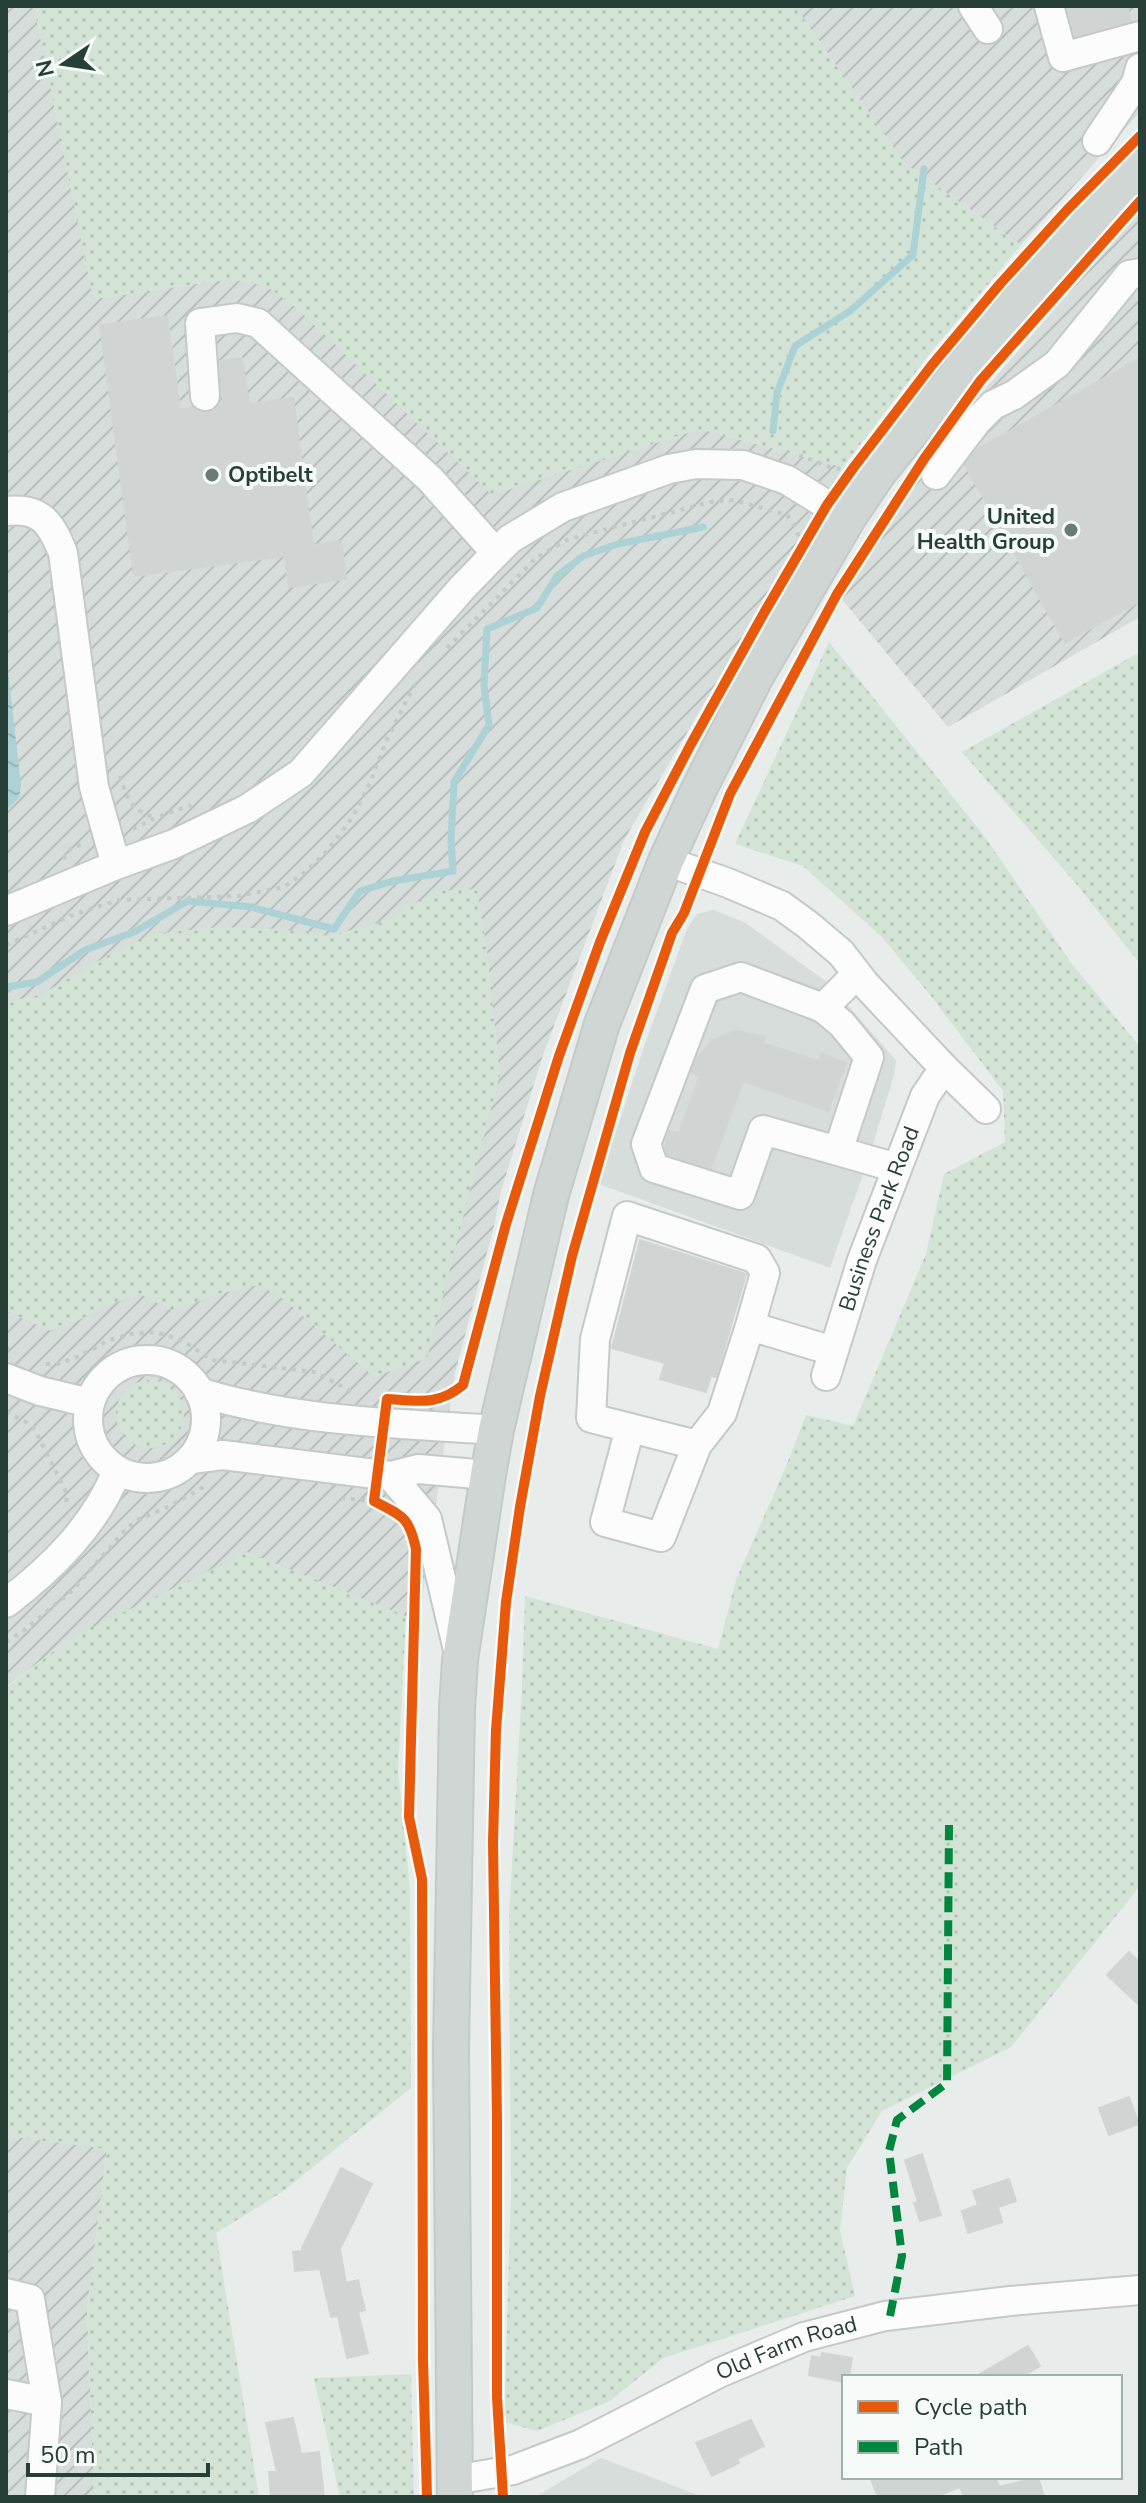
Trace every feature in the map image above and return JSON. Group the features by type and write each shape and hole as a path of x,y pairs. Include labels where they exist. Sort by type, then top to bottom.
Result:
{"main road":[{"path":"454,2488 451,2050 460,1660 496,1430 551,1195 602,1024 666,861 837,511 879,472 985,340 1140,168"}],"street":[{"path":"1049,6 1063,57 1140,36"},
{"path":"1097,141 1136,83 1140,68"},
{"path":"936,475 967,433 993,405 1014,395 1057,364 1129,275 1140,273"},
{"path":"205,396 200,323 237,318 258,323 430,479 496,553"},
{"path":"6,911 174,844 247,809 301,773 496,553 510,539 563,507 669,469 696,464 743,465 787,480 837,511"},
{"path":"6,511 22,509 45,520 54,529 63,553 94,787 116,865"},
{"path":"666,861 782,906 841,953 944,1068 986,1109"},
{"path":"823,1008 857,974"},
{"path":"838,1151 869,1057 842,1024 823,1008 741,977 705,989 646,1144 654,1168 740,1195 763,1130 897,1168"},
{"name":"Business Park Road","path":"750,1326 829,1364 862,1260 897,1168 925,1096 944,1068"},
{"path":"630,1428 605,1522 661,1537 697,1445 722,1413 765,1273 757,1259 627,1216 595,1339 591,1418 697,1445"},
{"path":"147,1360 172,1366 192,1381 205,1409 206,1427 201,1444 191,1459 175,1472 156,1478 136,1478 117,1471 98,1453 92,1442 87,1416 90,1403 102,1381 111,1372 147,1360"},
{"path":"12,1366 40,1391 90,1403"},
{"path":"199,1392 243,1406 333,1418 496,1430"},
{"path":"191,1459 223,1455 381,1483 427,1519 460,1660"},
{"path":"381,1483 418,1469 488,1475"},
{"path":"6,1603 59,1559 109,1490 117,1471"},
{"name":"Old Farm Road","path":"454,2488 581,2444 719,2373 804,2337 885,2316 1140,2290"},
{"path":"6,2293 30,2299 47,2402 40,2497"},
{"path":"6,2394 47,2402"}],"path":[{"path":"801,551 837,511 854,467"},
{"path":"439,656 537,557 569,539 711,502 734,500 787,515 797,530 801,551"},
{"path":"6,945 70,916 118,900 238,896 284,887 326,852 352,818 405,700 421,675"},
{"path":"44,1364 57,1364 80,1356 109,1340 130,1334 156,1332 181,1340 212,1360 315,1372 361,1397"},
{"path":"6,1348 12,1366"},
{"path":"6,1412 30,1424 35,1430 67,1494 61,1517"},
{"path":"6,1642 73,1590 137,1520 170,1506 210,1483"},
{"path":"329,1496 360,1502 381,1483 388,1509"}],"shaded area":[{"path":"6,6 34,6 94,299 230,279 265,285 297,308 492,494 700,429 843,467 624,840 543,1055 501,1191 455,1373 420,1613 69,1639 6,1687"},
{"path":"795,6 1140,6 1140,112 1021,245 904,163"},
{"path":"1140,211 1140,617 948,727 840,597 934,448"},
{"path":"713,910 744,922 827,982 896,1060 868,1160 830,1268 599,1184 687,929 697,914"},
{"path":"6,2136 107,2148 87,2309 94,2497 6,2497"},
{"path":"601,2458 703,2497 535,2497"}],"green space":[{"path":"34,6 795,6 904,163 1021,245 931,352 843,467 700,429 492,495 297,308 265,285 230,279 93,299"},
{"path":"829,642 985,837 1072,964 1140,1047 1140,1886 1011,2047 882,2111 847,2168 840,2231 855,2296 663,2358 610,2401 537,2431 504,2422 511,2194 509,1919 525,1596 718,1649 736,1580 806,1415 853,1426 926,1254 944,1174 1005,1142 1003,1091 882,937 803,866 735,844"},
{"path":"1140,652 1140,964 1078,886 962,752"},
{"path":"477,889 500,1074 427,1358 374,1377 283,1299 258,1285 218,1294 173,1311 138,1293 51,1331 6,1311 6,1002 40,995 152,934 219,927 279,929 328,936 379,923 437,891"},
{"path":"150,1380 174,1390 184,1414 174,1438 150,1448 126,1438 116,1414 126,1390"},
{"path":"247,1552 406,1616 398,1770 410,1890 411,2088 282,2192 216,2233 259,2497 94,2497 87,2309 107,2149 6,2136 6,1688 69,1639"},
{"path":"411,2374 414,2497 340,2497 314,2378"}],"water":[{"path":"6,654 21,785 19,798 6,810"}],"building":[{"path":"1067,6 1127,6 1131,21 1075,36"},
{"name":"Optibelt","path":"167,316 180,409 193,407 198,412 207,413 223,403 220,361 242,358 249,404 293,398 313,545 341,541 346,579 289,587 285,556 134,576 100,325"},
{"name":"United Health Group","path":"1140,358 1140,601 1065,643 965,465 976,450"},
{"path":"735,1031 766,1037 763,1043 818,1061 822,1054 846,1063 828,1111 743,1081 711,1168 667,1154 665,1147 669,1131 679,1133 700,1076 691,1072 698,1056 712,1041"},
{"path":"640,1240 746,1274 716,1377 711,1376 706,1392 660,1379 665,1363 612,1348"},
{"path":"1129,1952 1140,1963 1140,2006 1107,1975"},
{"path":"1129,2097 1139,2124 1109,2135 1099,2108"},
{"path":"922,2154 941,2215 920,2221 914,2203 918,2202 905,2160"},
{"path":"341,2168 372,2184 340,2249 346,2283 358,2280 365,2310 358,2312 368,2353 347,2358 338,2316 331,2317 320,2269 295,2271 293,2252 303,2251"},
{"path":"1009,2179 1016,2201 998,2207 1002,2222 968,2233 962,2211 978,2205 973,2191"},
{"path":"1028,2346 1040,2366 1024,2375 978,2375"},
{"path":"822,2353 852,2358 849,2375 842,2375 842,2382 809,2375 812,2356 821,2358"},
{"path":"293,2418 301,2454 319,2452 324,2497 271,2497 269,2472 277,2472 266,2423"},
{"path":"751,2420 764,2446 712,2476 696,2443"},
{"path":"871,2479 997,2479 999,2487 1039,2479 1044,2497 964,2497 960,2487 935,2497 878,2497"}],"waterway":[{"path":"773,431 777,393 795,346 850,311 913,255 924,169"},
{"path":"6,987 37,982 85,950 134,932 188,901 251,907 334,929 360,891 393,881 453,871 454,782 489,725 484,686 487,629 537,608 557,576 583,556 618,544 703,527"}],"marked path":[{"path":"890,2316 902,2256 889,2151 897,2120 947,2083 949,1825"}],"cycle path":[{"path":"427,2497 423,2360 422,1879 409,1817 416,1549 403,1518 374,1501 387,1399 436,1399 463,1385 506,1224 559,1056 600,942 645,832 691,744 827,505 932,365 1000,284 1140,136"},
{"path":"503,2497 497,2397 493,1842 496,1730 506,1602 520,1507 540,1396 572,1256 630,1053 672,933 684,913 730,794 837,594 924,459 981,380 1140,201"}],"place":[{"name":"Optibelt","path":"212,475"},
{"name":"United Health Group","path":"1071,530"}]}
